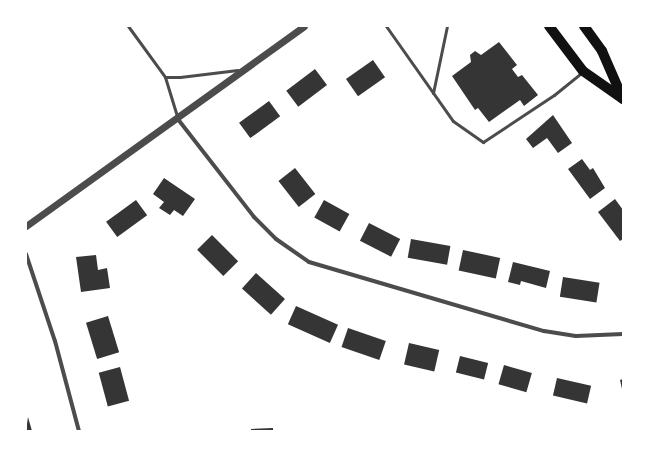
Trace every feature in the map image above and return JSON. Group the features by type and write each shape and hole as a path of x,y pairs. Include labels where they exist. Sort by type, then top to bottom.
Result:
{"main road":[{"path":"549,26 583,71 623,99"},
{"path":"584,26 602,51 623,99"}],"street":[{"path":"26,226 304,26"},
{"path":"177,118 254,216 276,238 309,262 544,331 576,336 623,334"},
{"path":"26,254 55,341 79,431"}],"lane":[{"path":"128,26 165,77 177,118"},
{"path":"386,26 453,121 483,142 554,95 583,71"},
{"path":"433,93 446,26"},
{"path":"165,77 180,77 244,70"}],"building":[{"path":"499,42 517,65 512,69 518,77 522,75 538,95 524,106 520,100 489,122 478,108 475,110 452,76 471,62 470,55 475,51 481,55"},
{"path":"373,60 385,77 358,96 346,79"},
{"path":"315,69 327,85 298,107 286,91"},
{"path":"269,101 280,116 250,138 239,123"},
{"path":"553,115 572,143 558,153 547,138 533,148 526,139"},
{"path":"582,159 590,170 593,168 605,188 590,199 568,169"},
{"path":"295,168 315,194 299,207 278,181"},
{"path":"164,178 195,199 183,216 174,210 170,215 159,208 164,202 153,194"},
{"path":"615,199 623,210 623,239 620,241 598,212"},
{"path":"136,200 147,215 117,237 106,222"},
{"path":"324,200 349,214 340,232 314,217"},
{"path":"369,223 400,239 391,257 360,241"},
{"path":"212,235 238,261 223,276 197,250"},
{"path":"411,239 450,246 447,265 408,258"},
{"path":"463,250 500,258 496,278 459,271"},
{"path":"96,255 98,270 107,268 110,288 81,292 76,257"},
{"path":"513,262 550,271 546,288 521,281 520,285 508,282"},
{"path":"256,273 285,299 271,315 242,289"},
{"path":"563,277 600,283 596,303 560,297"},
{"path":"296,306 338,325 330,343 288,324"},
{"path":"108,316 119,352 97,359 86,323"},
{"path":"348,328 386,341 379,360 341,347"},
{"path":"409,343 439,350 434,371 404,364"},
{"path":"460,356 488,363 484,380 456,372"},
{"path":"504,365 532,373 526,392 498,384"},
{"path":"120,367 129,401 108,407 99,373"},
{"path":"557,378 591,386 587,403 553,396"},
{"path":"623,379 623,389 622,389 620,380"},
{"path":"28,417 32,431 26,431"},
{"path":"273,428 273,431 251,431 251,429"}]}
